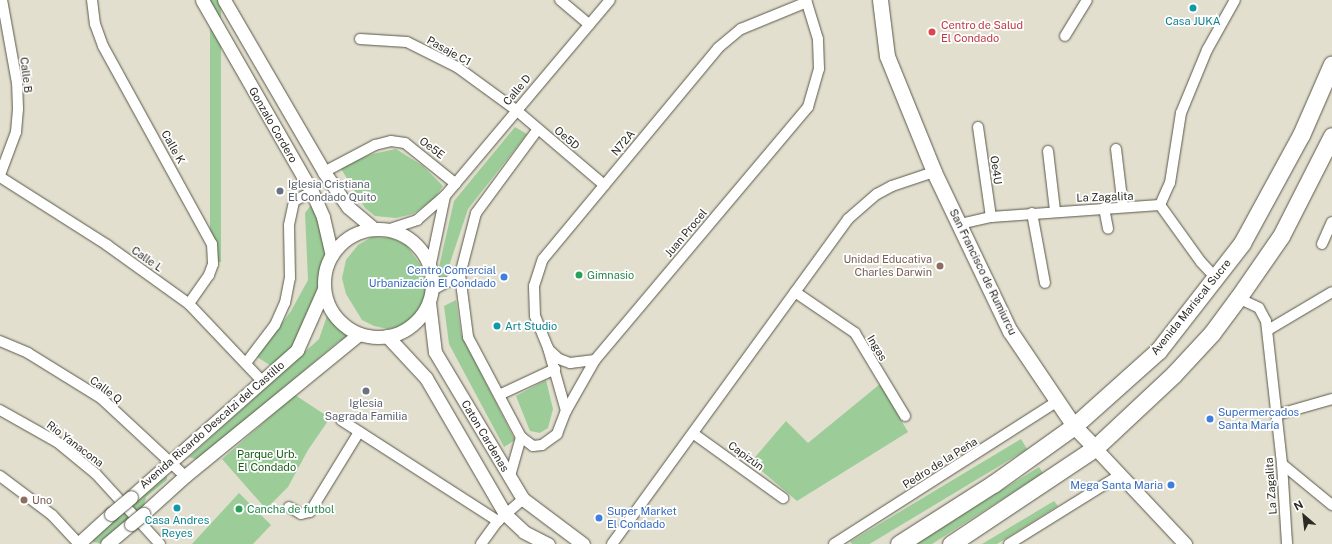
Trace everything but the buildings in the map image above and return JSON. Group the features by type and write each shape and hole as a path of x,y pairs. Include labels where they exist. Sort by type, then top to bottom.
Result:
{"main road":[{"name":"San Francisco de Rumiurcu","path":"880,0 887,56 934,172 1010,330 1074,426 1095,448"},
{"name":"Avenida Mariscal Sucre","path":"899,544 993,484 1074,426 1158,351 1242,243 1262,209 1301,135 1332,64"},
{"path":"951,544 1095,448 1174,374 1212,333 1281,236 1332,136"}],"street":[{"name":"Calle B","path":"0,176 16,132 18,109 16,83 2,0"},
{"name":"Calle K","path":"92,0 95,24 103,46 212,244 213,264 209,275 189,304"},
{"name":"Gonzalo Cordero","path":"202,0 312,192 323,217 332,255"},
{"name":"Gonzalo Cordero","path":"224,0 324,172 348,207 374,229"},
{"path":"560,0 589,24"},
{"name":"Calle D","path":"387,230 417,220 445,196 610,0"},
{"path":"1065,36 1087,0"},
{"path":"1216,278 1201,262 1160,205 1167,194 1171,177 1181,113 1207,50 1235,0"},
{"name":"N72A","path":"566,411 548,348 535,316 534,286 543,259 718,48 741,29 806,1"},
{"name":"Juan Procel","path":"521,437 533,446 542,445 552,440 561,428 566,411 595,360 808,107 819,69 818,39 806,1"},
{"name":"Pasaje C1","path":"360,39 407,42 457,67 516,110"},
{"name":"Oe5D","path":"516,110 604,185"},
{"name":"Oe4U","path":"978,127 991,217"},
{"path":"510,476 521,437 465,330 460,275 476,213 538,129"},
{"name":"Oe5E","path":"324,172 375,145 391,141 405,143 456,184"},
{"path":"1116,149 1123,207"},
{"path":"1048,150 1054,212"},
{"path":"612,544 694,434 848,219 866,202 892,186 934,172"},
{"name":"Calle L","path":"0,176 107,245 189,304 263,382"},
{"path":"246,363 275,325 285,303 290,278 290,225 294,201 312,192"},
{"path":"430,268 421,250 411,241 387,230 374,229 357,233 343,242 332,255 325,271 324,289 329,307 340,322 360,334 387,336 410,326 421,315 430,296 430,268 445,196"},
{"name":"La Zagalita","path":"960,224 991,217 1032,213 1160,205"},
{"path":"1104,208 1108,229"},
{"path":"1032,213 1045,283"},
{"path":"1322,244 1332,222"},
{"path":"430,296 460,275"},
{"name":"Avenida Ricardo Descalzi del Castillo","path":"78,544 263,382 297,350 324,289"},
{"name":"Ingas","path":"795,292 855,333 905,416"},
{"path":"1268,330 1332,292"},
{"name":"Caton Cardenas","path":"430,296 435,352 523,499 583,544"},
{"name":"La Zagalita","path":"1238,298 1259,308 1263,314 1268,330 1282,464 1287,544"},
{"name":"Avenida Ricardo Descalzi del Castillo","path":"107,544 185,476 360,334"},
{"name":"Caton Cardenas","path":"387,336 405,353 435,391 465,441 502,518"},
{"name":"Calle Q","path":"0,340 28,353 101,398 172,462 185,476"},
{"name":"N72A","path":"548,348 559,359 570,363 595,360"},
{"path":"499,395 554,369"},
{"path":"435,391 452,381"},
{"path":"1276,415 1332,399"},
{"name":"Pedro de la Peña","path":"834,544 1058,401"},
{"name":"Rio Yanacona","path":"0,410 57,442 96,474 160,544"},
{"name":"Caton Cardenas","path":"341,420 524,532 548,544"},
{"path":"465,441 482,431"},
{"path":"289,508 301,514 310,512 359,432"},
{"name":"Capizún","path":"694,434 783,498"},
{"name":"San Francisco de Rumiurcu","path":"1095,448 1185,544"},
{"path":"1282,464 1332,505"},
{"path":"1009,544 1120,475"},
{"path":"0,476 52,515 78,544"},
{"path":"481,544 502,518 523,499"}],"green space":[{"path":"210,0 221,0 221,262 210,262"},
{"path":"515,127 527,134 468,209 446,275 436,280 454,201"},
{"path":"396,149 423,166 443,186 434,199 413,214 396,218 375,216 365,208 340,167 372,154"},
{"path":"314,201 325,252 321,289 294,347 273,367 257,357 291,311 308,280 305,213"},
{"path":"372,237 391,238 406,245 423,268 426,290 421,306 412,318 399,327 388,329 374,326 362,320 346,294 342,278 346,260 358,245"},
{"path":"456,300 461,334 515,440 504,447 449,344 444,306"},
{"path":"328,313 341,331 351,337 339,341 198,460 189,457 319,339"},
{"path":"546,380 553,409 548,428 540,433 530,431 516,396"},
{"path":"880,384 908,432 797,501 751,462 786,421 808,443"},
{"name":"Parque Urb. El Condado","path":"295,395 330,418 308,450 288,487 266,509 222,459"},
{"path":"1021,439 1027,449 870,544 852,544 850,541"},
{"path":"1039,467 1043,473 932,544 915,544"},
{"path":"164,475 167,475 167,480 146,497 144,506 100,543 93,542 93,535"},
{"name":"Cancha de futbol","path":"239,493 271,525 253,544 192,544"},
{"path":"1054,501 1058,506 997,544 982,544"}],"place":[{"name":"Casa JUKA","path":"1193,8"},
{"name":"Centro de Salud El Condado","path":"932,32"},
{"name":"Iglesia Cristiana El Condado Quito","path":"280,191"},
{"name":"Unidad Educativa Charles Darwin","path":"940,266"},
{"name":"Gimnasio","path":"579,275"},
{"name":"Centro Comercial Urbanización El Condado","path":"504,277"},
{"name":"Art Studio","path":"497,326"},
{"name":"Iglesia Sagrada Familia","path":"366,391"},
{"name":"Supermercados Santa María","path":"1210,419"},
{"name":"Mega Santa Maria","path":"1171,485"},
{"name":"Uno","path":"24,500"},
{"name":"Casa Andres Reyes","path":"177,508"},
{"name":"Cancha de futbol","path":"239,509"},
{"name":"Super Market El Condado","path":"599,518"}]}
